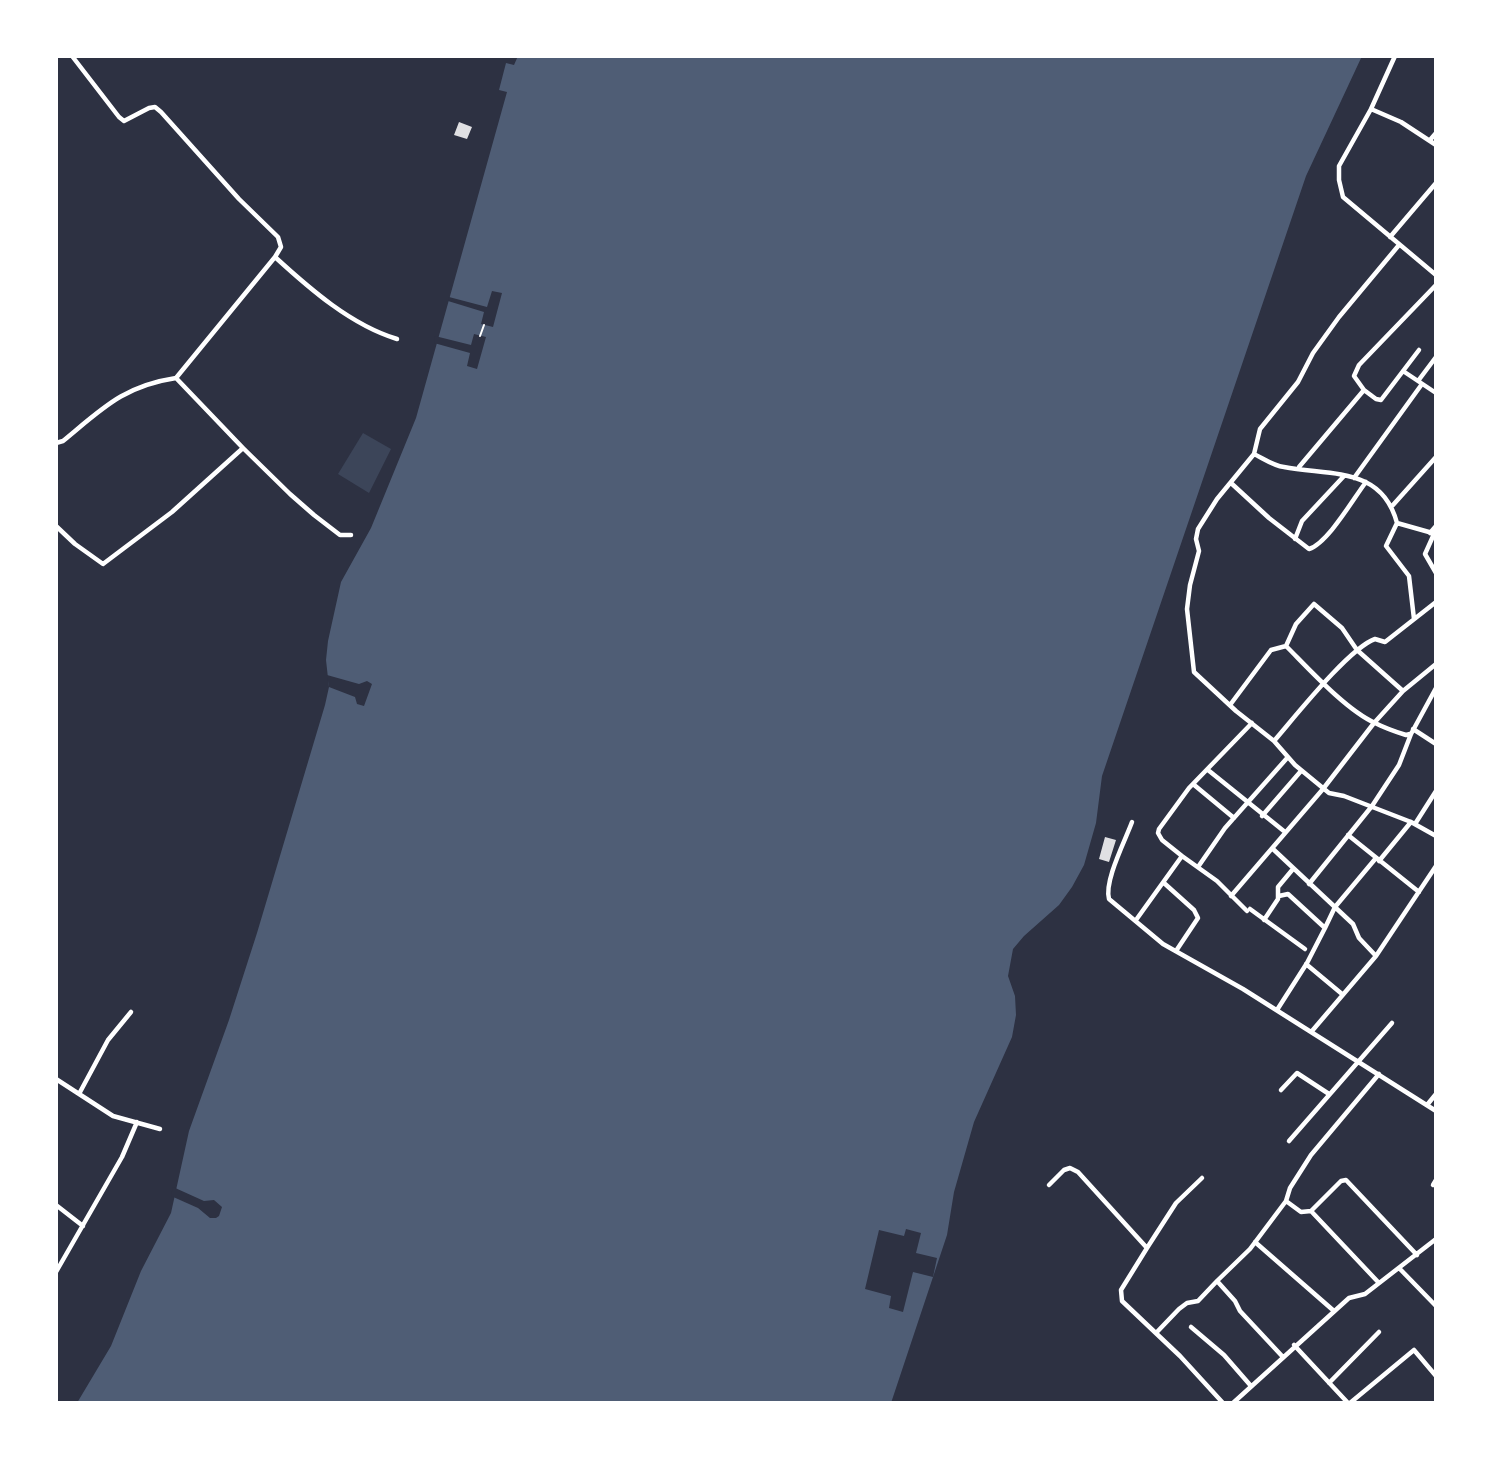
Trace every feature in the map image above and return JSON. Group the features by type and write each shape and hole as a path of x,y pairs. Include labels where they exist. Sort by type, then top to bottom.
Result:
{"street":[{"path":"56,443 63,441 123,393 151,382 176,378 281,247 278,237 239,199 161,112 155,107 149,107 124,121 72,56"},
{"path":"1395,56 1371,109 1339,166 1339,180 1343,197 1436,274"},
{"path":"1371,109 1401,121 1436,145"},
{"path":"1430,140 1436,133"},
{"path":"1390,237 1436,183"},
{"path":"1399,245 1313,353 1298,382 1260,429 1254,454 1198,529 1196,539 1199,551 1187,609 1194,672 1274,741 1301,771 1324,789 1413,823 1436,836"},
{"path":"275,257 305,285 373,331 397,339"},
{"path":"1419,350 1381,400 1364,390 1354,376 1359,365 1436,285"},
{"path":"1354,478 1436,358"},
{"path":"1403,371 1436,393"},
{"path":"176,378 290,494 340,535 351,535"},
{"path":"1299,468 1364,390"},
{"path":"56,526 103,564 172,512 243,447"},
{"path":"1254,454 1283,467 1344,475 1377,488 1393,505 1398,523 1387,546 1409,576 1414,619"},
{"path":"1393,505 1436,457"},
{"path":"1295,539 1302,521 1344,475"},
{"path":"1231,483 1309,549 1316,546 1366,482"},
{"path":"1398,523 1433,534"},
{"path":"1436,526 1425,554 1436,573"},
{"path":"1274,741 1357,650 1375,639 1385,642 1436,602"},
{"path":"1286,646 1296,624 1314,604 1342,628 1357,650 1403,691"},
{"path":"1230,705 1271,650 1286,646"},
{"path":"1286,646 1324,684 1374,723 1406,735 1412,731"},
{"path":"1231,896 1324,789 1374,723 1403,691 1436,664"},
{"path":"1309,884 1372,806 1399,765 1412,731 1436,688"},
{"path":"1252,723 1194,784 1158,833 1162,840 1231,896 1305,949"},
{"path":"1412,731 1436,744"},
{"path":"1198,867 1224,828 1288,757"},
{"path":"1208,769 1284,832"},
{"path":"1262,816 1301,771"},
{"path":"1194,784 1234,818"},
{"path":"1277,1010 1306,964 1335,907 1413,823 1436,791"},
{"path":"1132,822 1107,892 1110,899 1163,944 1312,1031 1436,1111"},
{"path":"1348,835 1419,892"},
{"path":"1273,849 1355,926 1359,938 1376,956"},
{"path":"1136,920 1182,856"},
{"path":"1312,1031 1376,956 1436,866"},
{"path":"1264,920 1279,896 1278,887 1293,869"},
{"path":"1164,883 1194,910 1198,918 1176,951"},
{"path":"1279,896 1288,894 1325,928"},
{"path":"1306,964 1342,994"},
{"path":"79,1094 108,1040 131,1012"},
{"path":"1289,1141 1392,1023"},
{"path":"1281,1090 1297,1073 1329,1094"},
{"path":"1156,1333 1179,1309 1187,1303 1198,1301 1246,1254 1286,1201 1290,1188 1311,1155 1379,1074"},
{"path":"56,1079 113,1116 160,1129"},
{"path":"1427,1105 1436,1094"},
{"path":"56,1272 122,1157 137,1122"},
{"path":"1049,1185 1064,1170 1070,1168 1078,1172 1147,1248"},
{"path":"1202,1178 1176,1203 1121,1290 1122,1301 1223,1403"},
{"path":"1286,1201 1301,1212 1311,1211 1341,1181 1346,1180 1417,1255"},
{"path":"56,1205 83,1226"},
{"path":"1311,1211 1379,1283"},
{"path":"1233,1403 1349,1298 1364,1294 1436,1239"},
{"path":"1255,1242 1334,1311"},
{"path":"1399,1268 1436,1306"},
{"path":"1217,1281 1235,1301 1240,1311 1282,1356"},
{"path":"1191,1327 1224,1355 1251,1386"},
{"path":"1329,1383 1346,1362 1379,1332"},
{"path":"1294,1346 1349,1403 1414,1350 1436,1376"}],"path":[{"path":"480,336 484,325"}],"shaded area":[{"path":"518,56 1362,56 1306,176 1102,776 1096,823 1084,865 1059,905 1013,949 1008,976 1015,996 1016,1015 1012,1037 974,1122 954,1192 947,1235 891,1403 77,1403 111,1346 141,1271 171,1213 189,1131 257,933 325,705 329,687 326,660 328,641 341,582 371,528 416,418 507,92 499,90 506,63 514,65"},
{"path":"363,433 391,449 369,493 338,474"}],"pier":[{"path":"492,291 502,293 493,327 481,324 484,312 448,301 449,297 487,307"},
{"path":"474,334 486,337 477,369 467,366 470,353 434,343 435,336 471,345"},
{"path":"327,675 359,684 367,681 372,684 364,706 357,704 355,697 329,687"},
{"path":"173,1187 204,1201 214,1200 222,1207 219,1216 210,1218 198,1208 171,1196"},
{"path":"906,1229 921,1233 916,1253 937,1258 933,1277 913,1272 903,1312 889,1308 891,1296 865,1289 879,1230 904,1236"}],"building":[{"path":"459,122 472,127 467,139 454,135"},
{"path":"1105,837 1116,840 1109,862 1099,859"}]}
